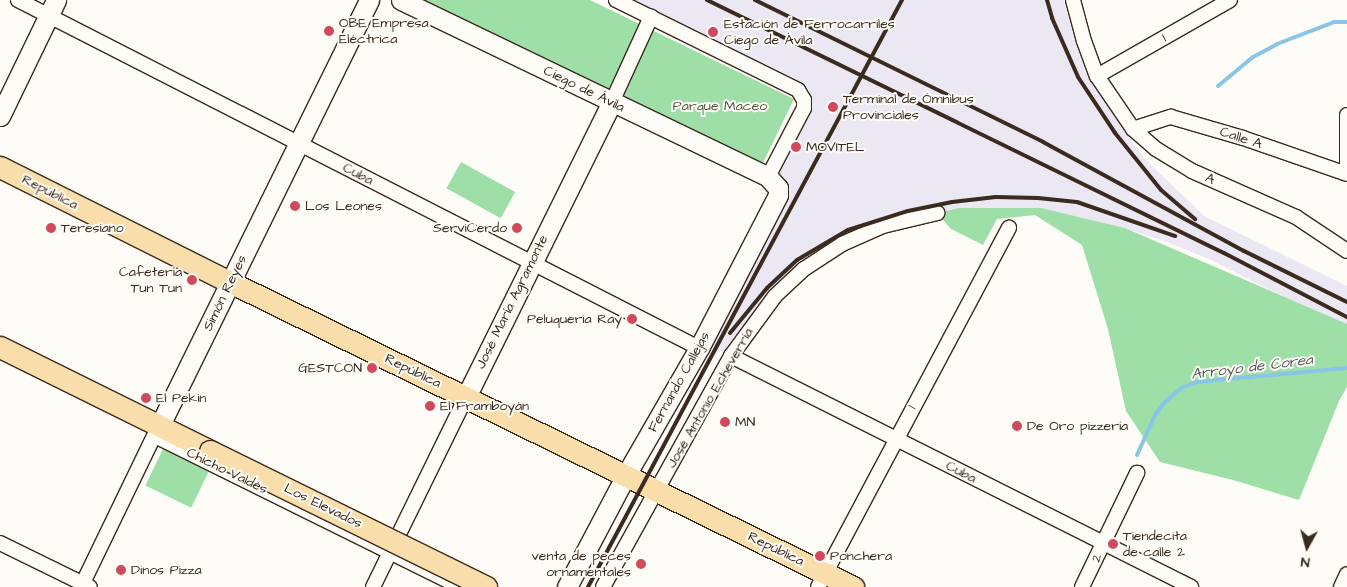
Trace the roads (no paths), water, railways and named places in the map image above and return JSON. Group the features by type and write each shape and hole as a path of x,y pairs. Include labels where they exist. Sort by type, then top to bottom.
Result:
{"main road":[{"name":"República","path":"0,167 230,282 656,490 821,580 853,587"},
{"name":"Los Elevados","path":"0,347 157,431 210,451 486,587"}],"street":[{"name":"Cuba","path":"18,0 52,8 298,143 699,348"},
{"name":"Simón Reyes","path":"85,586 157,431 369,0"},
{"name":"Ciego de Ávila","path":"401,0 768,177"},
{"path":"616,0 798,90 804,100 804,108 768,177"},
{"path":"1073,0 1084,41 1097,76"},
{"name":"1","path":"1097,76 1230,0"},
{"path":"0,116 52,8"},
{"name":"José María Agramonte","path":"372,587 612,102 651,17"},
{"name":"A","path":"1097,76 1133,129 1156,149 1192,171 1296,217 1347,252"},
{"path":"1347,115 1347,167"},
{"name":"Calle A","path":"1133,129 1172,117 1243,138 1347,174"},
{"name":"Fernando Callejas","path":"567,587 626,475 699,348 778,195 778,188 768,177"},
{"name":"José Antonio Echeverría","path":"603,587 731,356 775,296 826,254 842,244 883,226 937,213"},
{"name":"1","path":"821,580 1009,228"},
{"name":"Cuba","path":"731,356 1191,587"},
{"name":"Chicho Valdés","path":"157,431 460,587"},
{"name":"2","path":"1082,587 1137,474"},
{"path":"0,543 85,586"},
{"path":"1340,587 1347,574"}],"waterway":[{"path":"1218,86 1253,57 1277,44 1334,22 1347,22"},
{"name":"Arroyo de Corea","path":"1137,455 1155,415 1164,403 1181,388 1197,382 1347,368"}],"railway":[{"path":"707,0 1224,253 1347,317"},
{"path":"755,0 1043,142 1244,251 1347,302"},
{"path":"588,587 902,0"},
{"path":"1047,0 1052,18 1078,77 1115,133 1161,190 1195,219"},
{"path":"730,333 767,288 797,260 848,230 908,211 952,202 996,197 1038,198 1077,202 1175,236"}],"place":[{"name":"OBE Empresa Eléctrica","path":"329,31"},
{"name":"Estación de Ferrocarriles Ciego de Ávila","path":"713,32"},
{"name":"Terminal de Ómnibus Provinciales","path":"833,107"},
{"name":"MOVITEL","path":"796,147"},
{"name":"Los Leones","path":"295,206"},
{"name":"Teresiano","path":"51,228"},
{"name":"ServiCerdo","path":"517,228"},
{"name":"Cafeteria Tun Tun","path":"192,280"},
{"name":"Peluqueria Ray","path":"632,319"},
{"name":"GESTCON","path":"372,368"},
{"name":"El Pekin","path":"146,398"},
{"name":"El Framboyán","path":"430,406"},
{"name":"MN","path":"725,422"},
{"name":"De Oro pizzería","path":"1017,426"},
{"name":"Tiendecita de calle 2","path":"1113,544"},
{"name":"Ponchera","path":"820,556"},
{"name":"venta de peces ornamentales","path":"641,564"},
{"name":"Dinos Pizza","path":"121,570"}],"park label":[{"name":"Parque Maceo","path":"720,106"}]}
